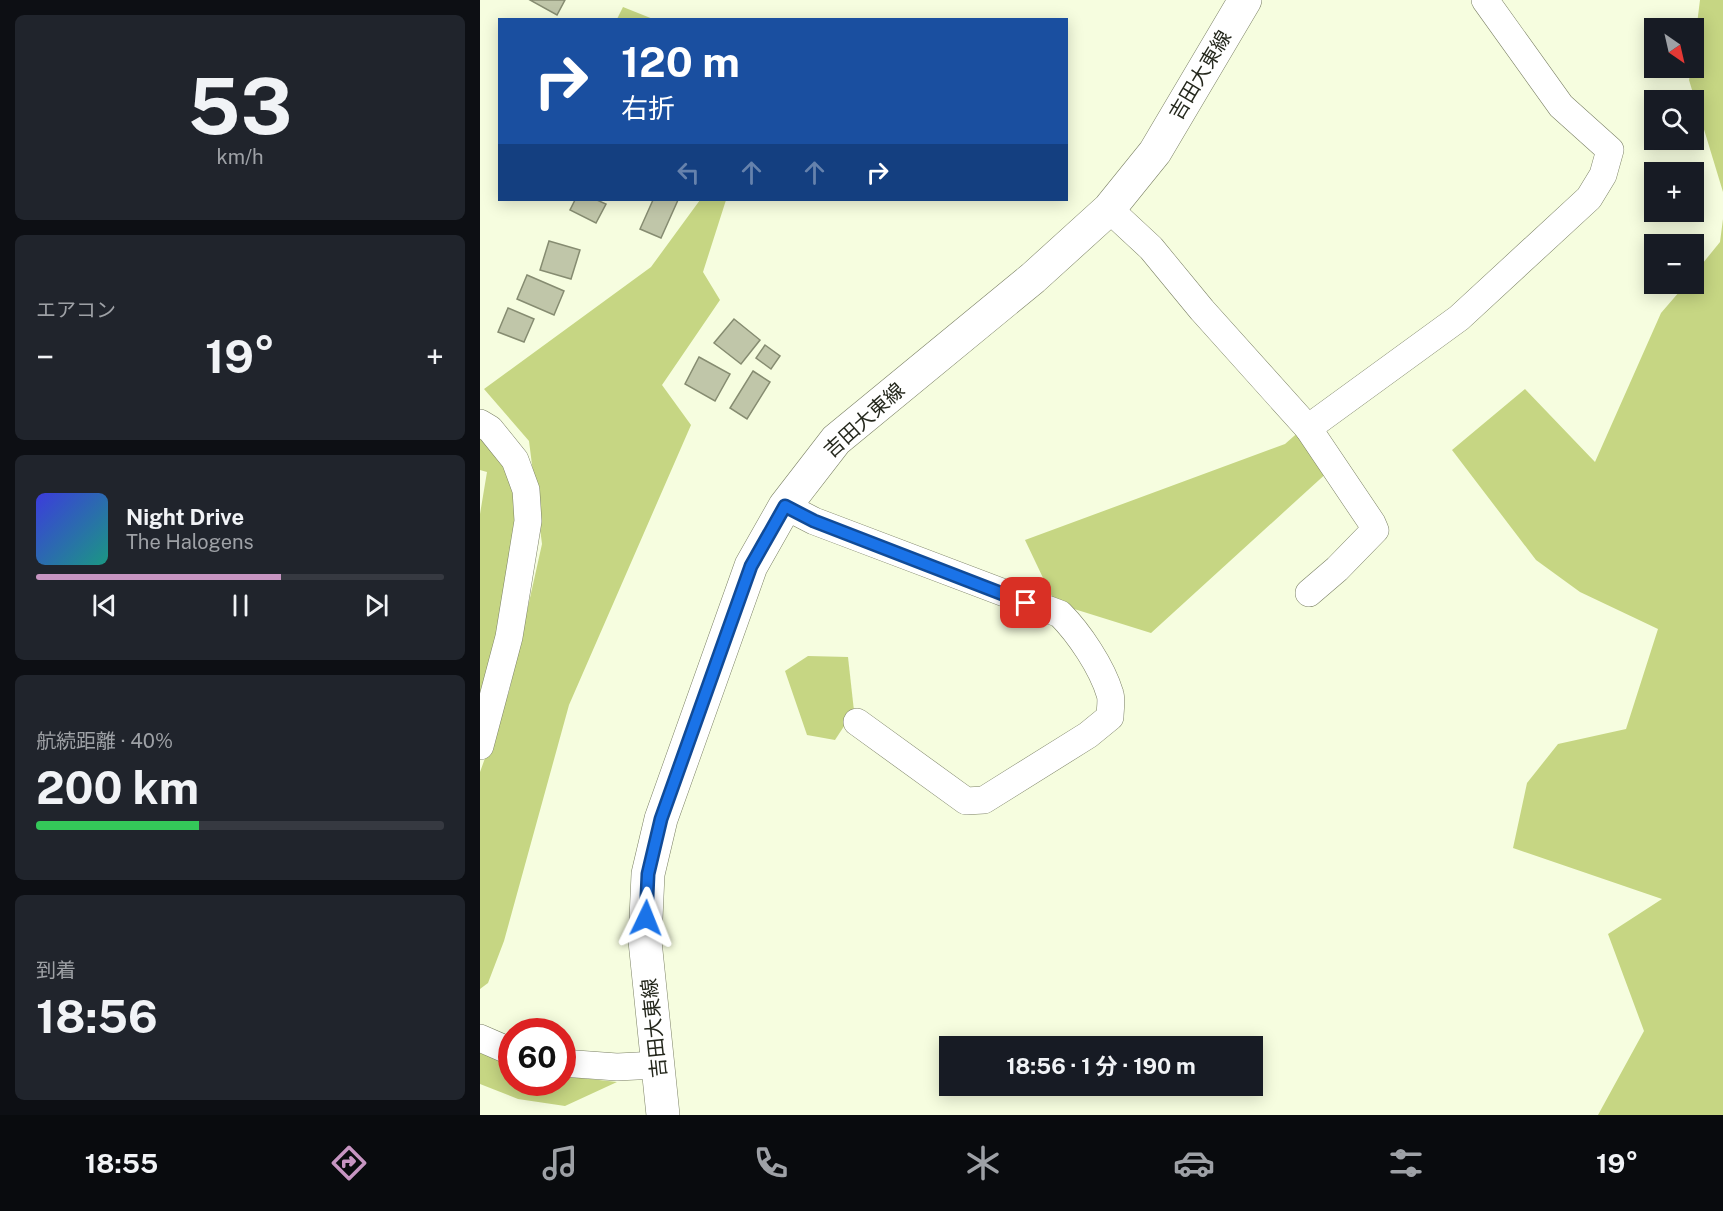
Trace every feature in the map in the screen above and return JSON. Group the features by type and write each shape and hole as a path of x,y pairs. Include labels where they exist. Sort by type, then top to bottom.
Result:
{"main road":[{"name":"吉田大東線","path":"663,1115 645,940 648,874 661,819 751,566 785,506 836,440 1033,278 1109,209 1155,152 1245,0"}],"street":[{"path":"1308,428 1459,318 1588,198 1603,175 1610,150 1561,106 1485,0"},
{"path":"1109,209 1151,248 1202,310 1308,428 1375,530 1337,569 1310,592"},
{"path":"480,423 490,429 515,460 526,490 528,521 509,637 480,747"},
{"path":"785,506 814,521 1060,614 1073,627 1093,657 1111,695 1110,717 1088,735 984,800 966,801 856,722"},
{"path":"480,1038 498,1046"},
{"path":"576,1064 617,1067 657,1065"}],"green space":[{"path":"1700,0 1723,0 1723,192 1704,129 1704,90 1692,90 1689,80 1689,78 1704,78 1704,18 1698,18"},
{"path":"623,7 650,18 618,18"},
{"path":"699,201 726,201 703,272 720,300 662,385 691,425 569,705 504,941 488,983 480,989 480,772 509,692 542,544 529,441 484,389 651,267"},
{"path":"1723,219 1723,1115 1598,1115 1644,1031 1608,934 1662,899 1513,848 1527,783 1558,744 1626,729 1658,629 1580,592 1536,560 1452,450 1525,389 1595,462 1661,313 1677,294 1704,294 1704,262 1720,242"},
{"path":"1302,429 1330,470 1151,633 1055,603 1025,540 1285,444"},
{"path":"480,433 515,460 528,521 480,700 480,514 487,472 480,470"},
{"path":"808,656 848,657 854,711 835,740 807,735 785,671"},
{"path":"480,1053 498,1059 498,1091 480,1084"},
{"path":"576,1077 617,1082 565,1106 510,1096 576,1096"}],"building":[{"path":"530,0 565,0 557,15"},
{"path":"574,201 599,201 606,204 596,223 570,210"},
{"path":"653,201 678,201 661,238 640,229"},
{"path":"549,241 580,250 571,279 540,270"},
{"path":"527,275 564,291 554,315 517,299"},
{"path":"508,308 534,319 524,342 498,332"},
{"path":"734,319 760,340 741,364 714,343"},
{"path":"765,345 780,356 771,369 756,358"},
{"path":"699,357 730,374 715,401 685,384"},
{"path":"753,371 770,382 747,419 730,408"}],"route":[{"path":"646,918 648,874 661,819 751,566 785,506 814,521 1026,603"}]}
